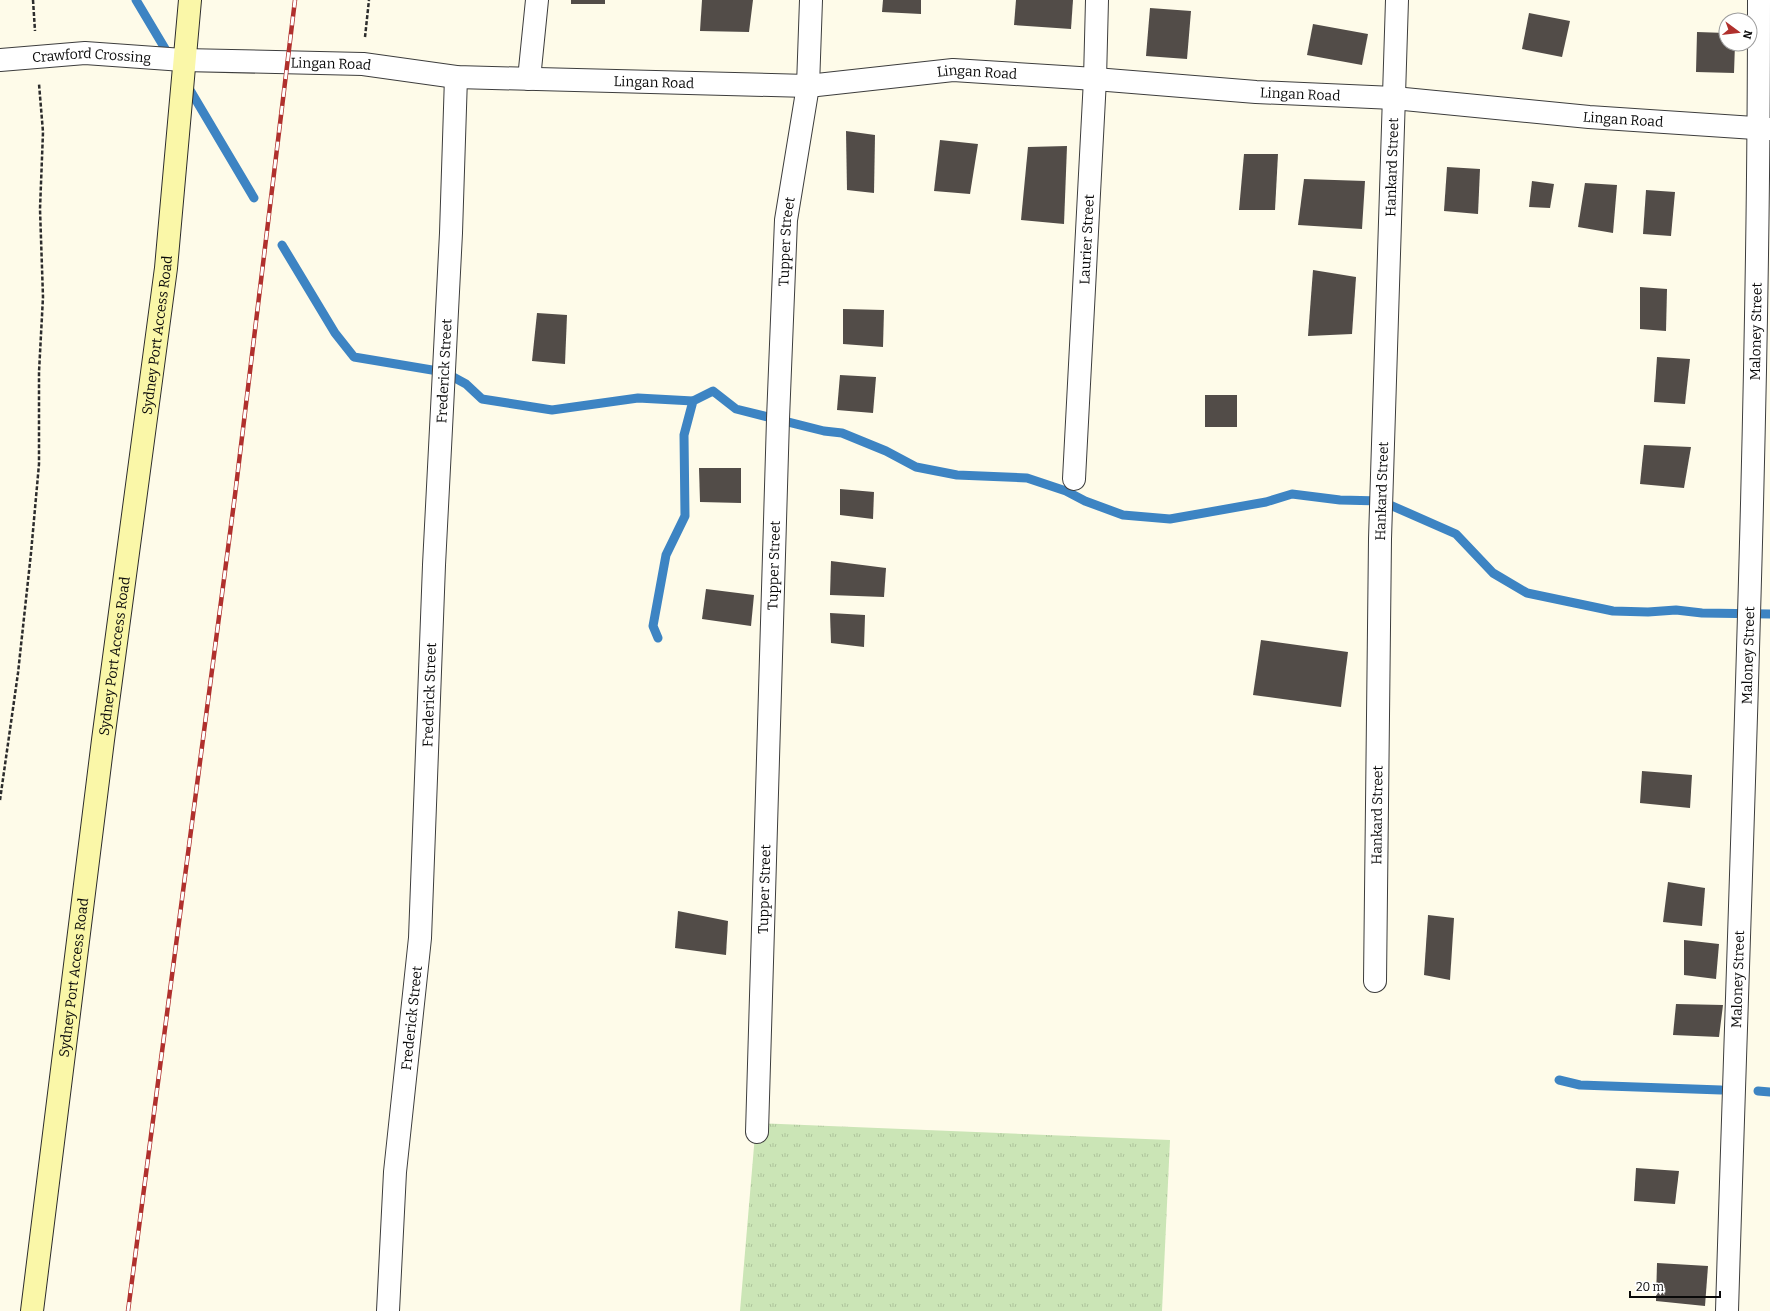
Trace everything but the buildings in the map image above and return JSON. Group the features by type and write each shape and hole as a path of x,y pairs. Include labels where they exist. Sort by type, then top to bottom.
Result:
{"main road":[{"name":"Sydney Port Access Road","path":"32,1311 103,740 166,268 190,0"}],"street":[{"path":"529,79 537,0"},
{"name":"Tupper Street","path":"757,1132 778,425 786,220 808,86 811,0"},
{"name":"Laurier Street","path":"1074,479 1095,79 1097,0"},
{"name":"Hankard Street","path":"1375,982 1380,539 1397,0"},
{"name":"Maloney Street","path":"1727,1311 1765,128 1759,0"},
{"name":"Crawford Crossing","path":"0,60 85,54 184,60"},
{"name":"Lingan Road","path":"184,60 363,64 456,77 808,86 953,70 1095,79 1256,92 1394,98 1589,117 1765,128"},
{"name":"Frederick Street","path":"388,1311 395,1172 420,938 434,565 451,233 456,77"}],"path":[{"path":"0,800 18,673 39,464 39,372 42,297 40,209 43,132 36,57 33,0"},
{"path":"363,64 369,0"}],"green space":[{"path":"756,1123 1170,1140 1162,1311 740,1311"}],"waterway":[{"path":"136,0 170,57"},
{"path":"187,85 254,198"},
{"path":"282,245 335,333 354,357 444,372 466,384 482,399 552,410 638,398 693,401"},
{"path":"658,638 653,626 666,555 685,516 684,435 693,401 713,391 736,409 824,431 842,433 886,451 916,467 957,475 1027,478 1066,491 1085,501 1123,515 1170,519 1266,502 1292,494 1340,500 1381,501 1456,534 1493,573 1527,593 1613,611 1648,612 1676,610 1702,613 1770,614"},
{"path":"1559,1080 1580,1085 1721,1090"},
{"path":"1758,1091 1770,1092"}],"railway":[{"path":"128,1311 235,495 295,0"}]}
